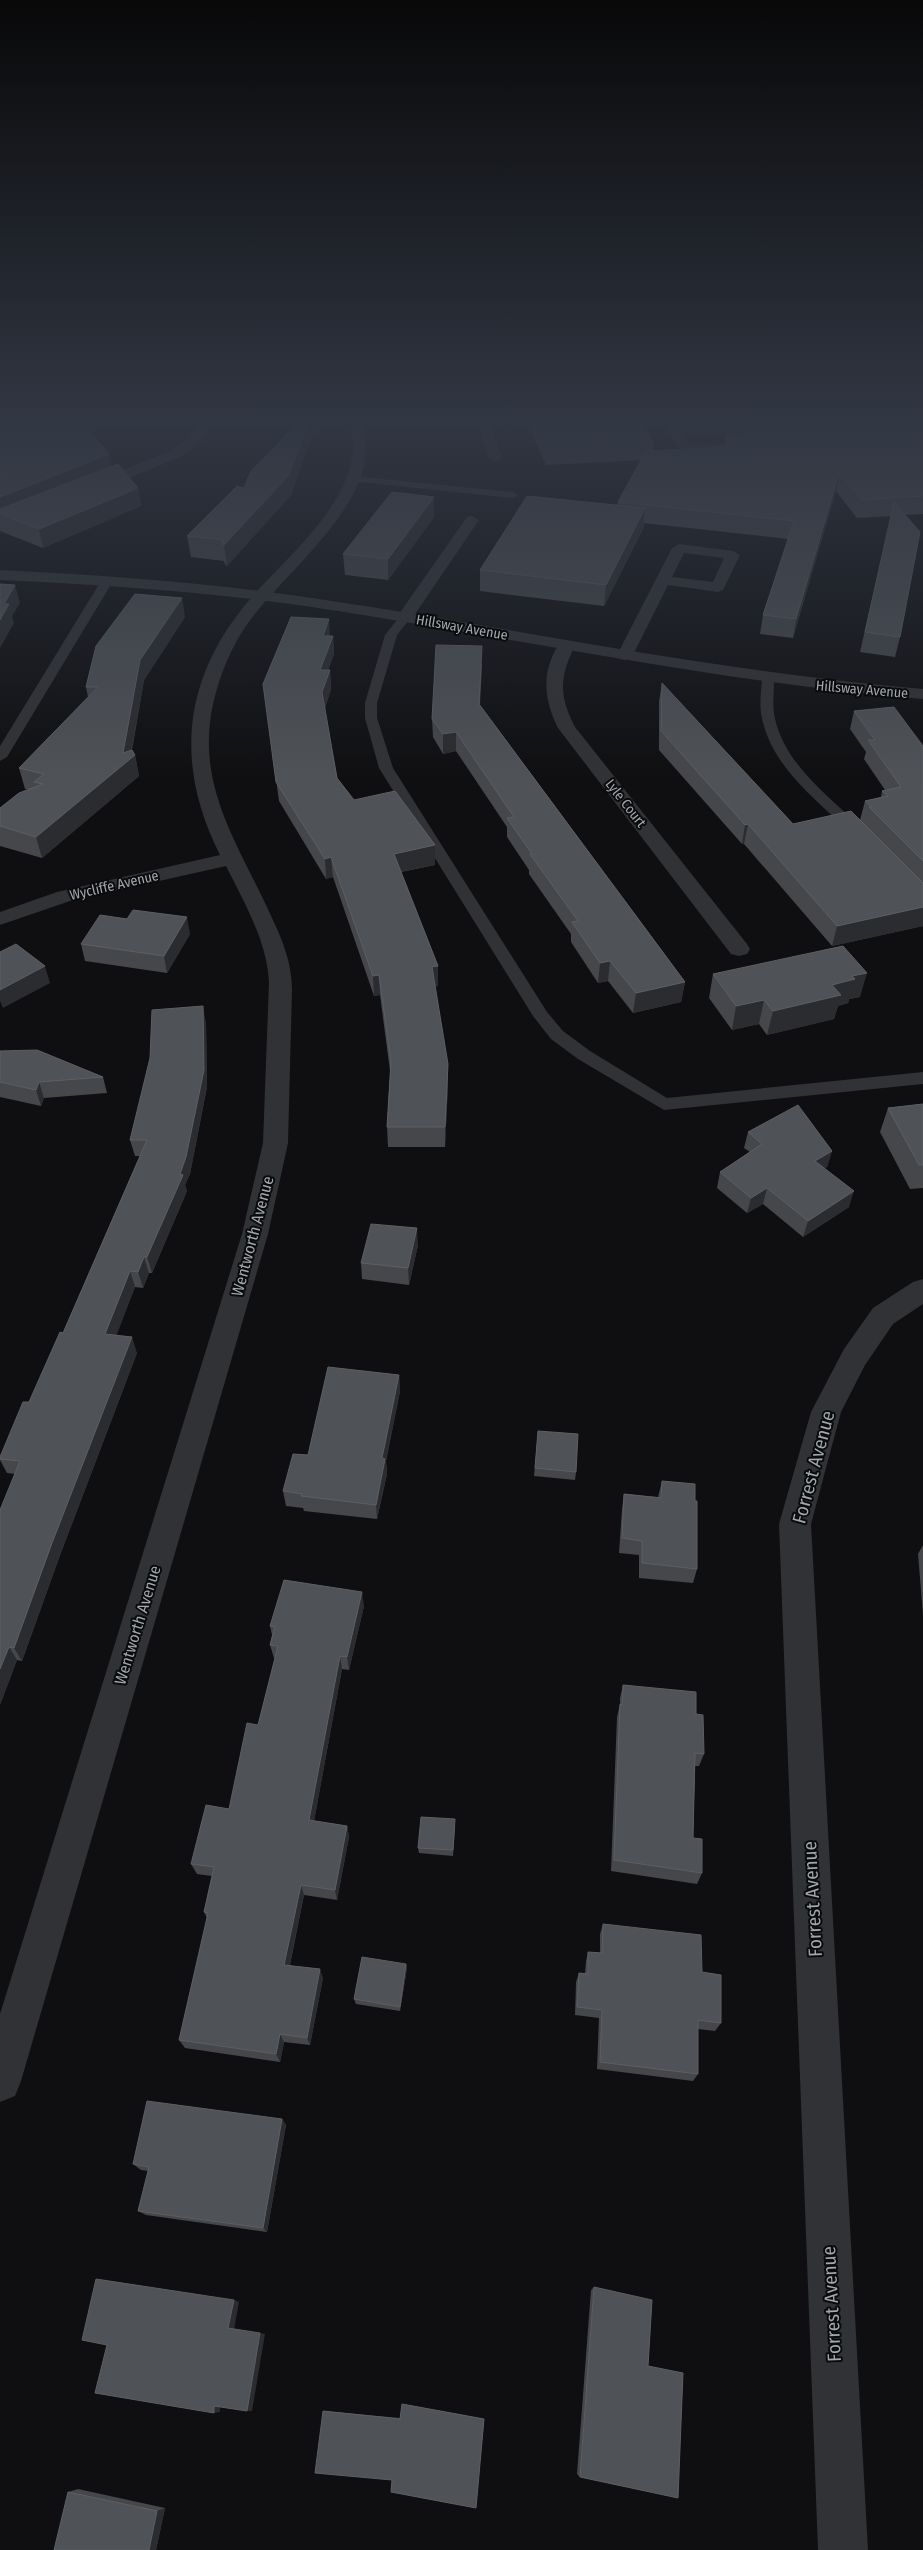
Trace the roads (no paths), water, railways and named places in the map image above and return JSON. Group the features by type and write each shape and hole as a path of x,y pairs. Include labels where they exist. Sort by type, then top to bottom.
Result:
{"street":[{"name":"Wentworth Avenue","path":"0,2082 255,1234 275,1147 279,970 271,940 258,910 230,859 208,806 202,780 199,751 200,724 212,674 221,653 246,614 308,542"},
{"path":"405,617 457,542"},
{"name":"Hillsway Avenue","path":"0,575 107,581 261,596 405,617 768,680 923,694"},
{"path":"625,656 663,580"},
{"name":"Lyle Court","path":"567,645 552,680 556,708 567,728 739,949"},
{"name":"Wycliffe Avenue","path":"0,919 64,896 230,859"},
{"name":"Forrest Avenue","path":"843,2550 795,1524 826,1412 854,1357 883,1316 923,1290"}],"lane":[{"path":"0,757 107,581"},
{"path":"405,617 391,635 371,703 372,718 386,768 541,1016 558,1034 622,1081 664,1104 923,1078"},
{"path":"768,680 768,716 777,746 790,764 867,841"}]}
